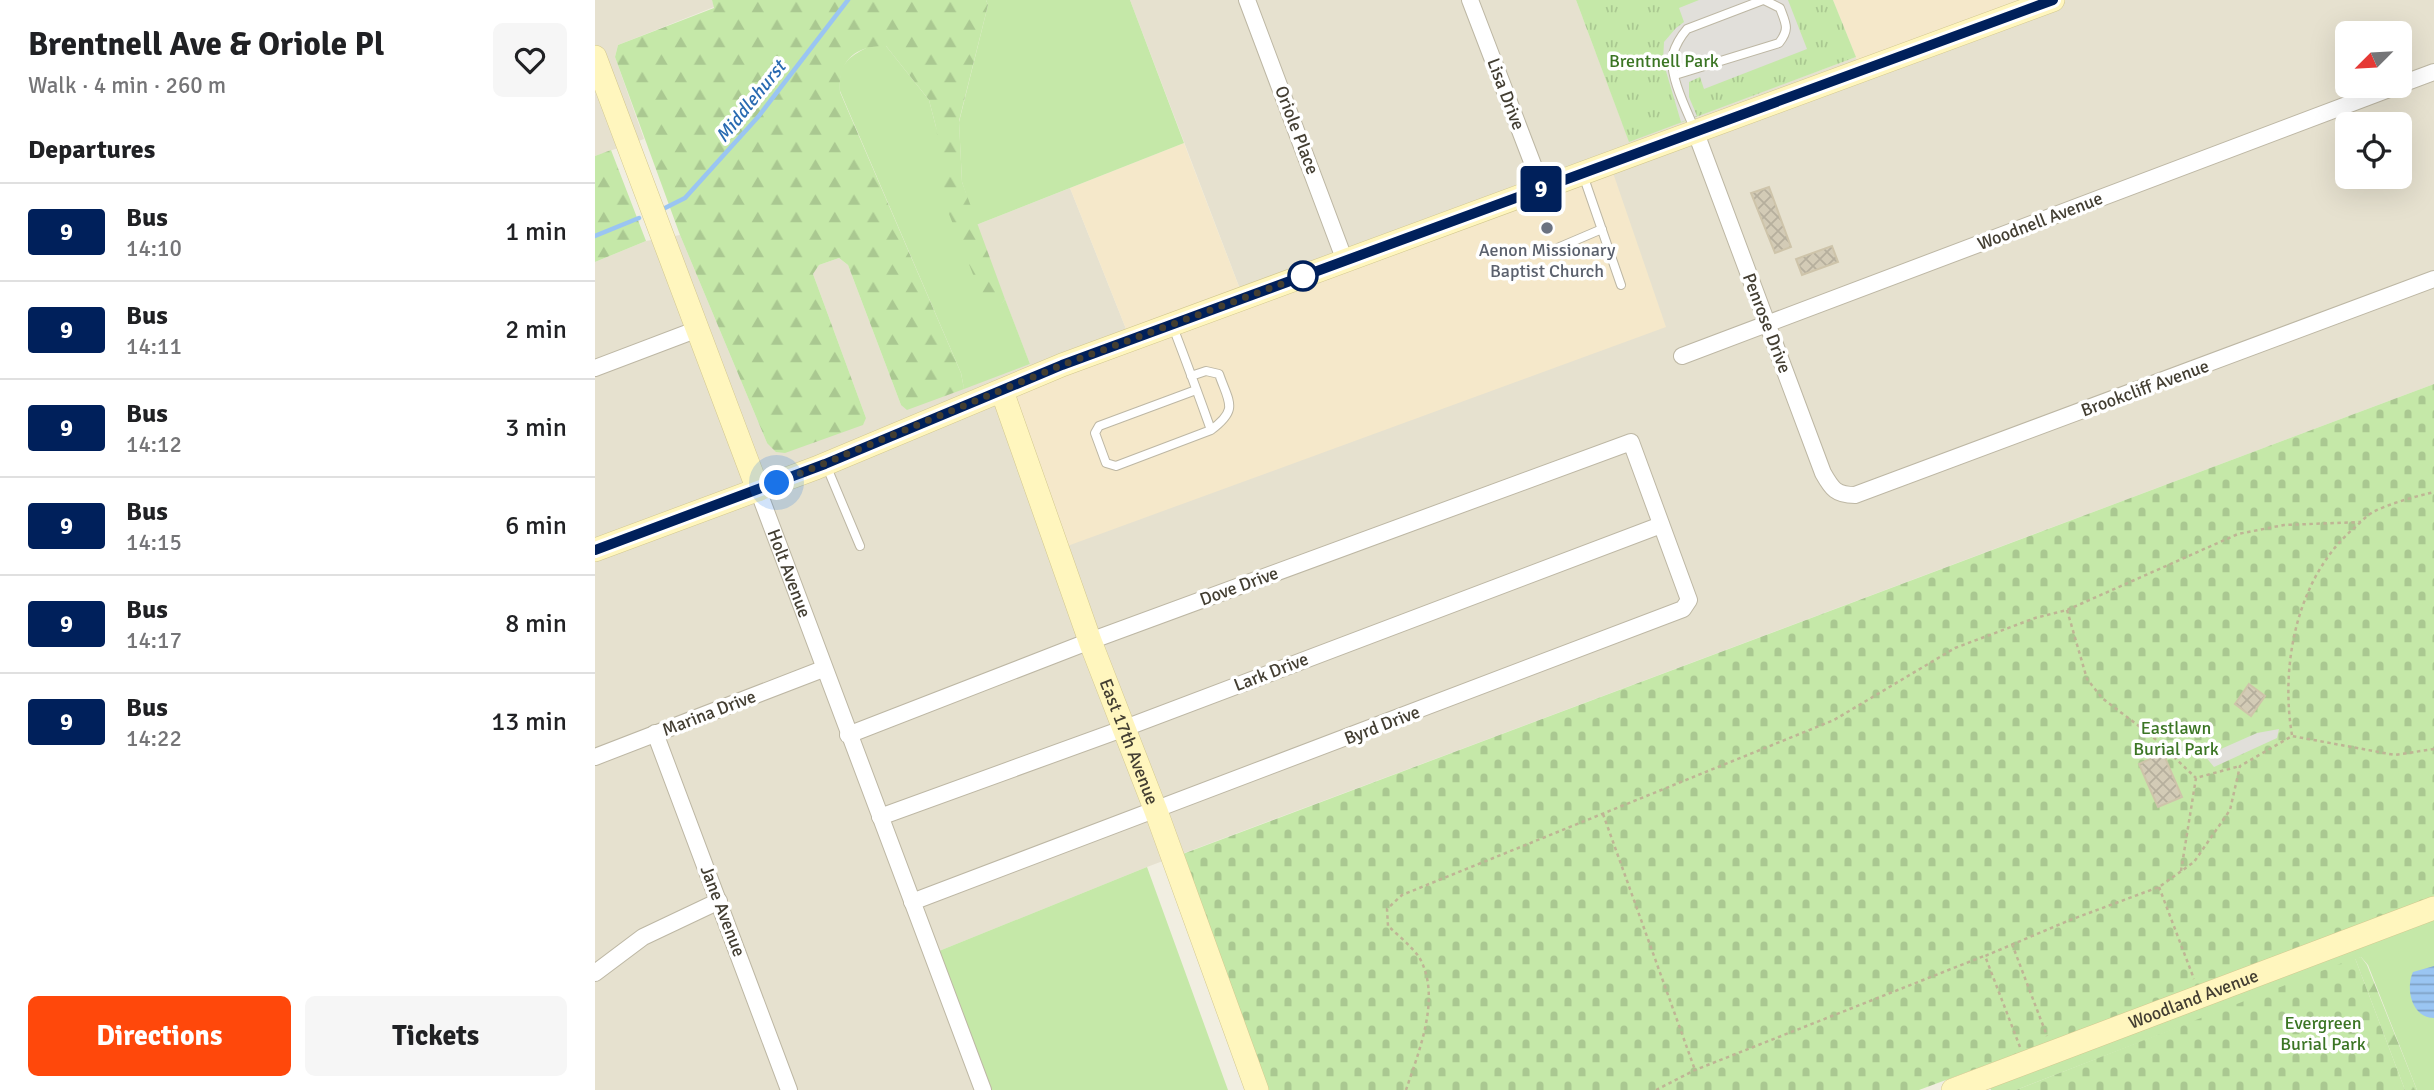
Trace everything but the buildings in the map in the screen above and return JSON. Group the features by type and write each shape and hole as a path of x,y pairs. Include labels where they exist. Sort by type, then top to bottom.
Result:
{"street":[{"name":"Oriole Place","path":"1247,0 1345,261"},
{"name":"Lisa Drive","path":"1470,0 1542,188"},
{"path":"595,550 825,464 1062,365 2053,0"},
{"name":"Holt Avenue","path":"595,57 983,1090"},
{"name":"Woodnell Avenue","path":"2412,80 2434,72"},
{"name":"Woodnell Avenue","path":"1682,356 2364,98"},
{"name":"Penrose Drive","path":"1696,133 1823,473 1830,486 1843,495 1855,495"},
{"name":"Brookcliff Avenue","path":"1855,495 2434,279"},
{"path":"595,368 698,329"},
{"name":"East 17th Avenue","path":"1002,391 1090,641 1156,811 1257,1090"},
{"name":"Dove Drive","path":"848,735 1090,641 1631,442"},
{"name":"Byrd Drive","path":"912,902 1683,609 1689,600 1631,442"},
{"name":"Lark Drive","path":"880,817 1125,728 1661,525"},
{"name":"Marina Drive","path":"595,757 823,669"},
{"name":"Jane Avenue","path":"655,733 789,1090"},
{"path":"595,973 643,937 719,901"},
{"name":"Woodland Avenue","path":"1966,1088 2434,908"}],"lane":[{"path":"1675,75 1779,43 1786,34 1780,8 1763,0 1687,29 1679,39 1672,56 1675,75 1696,133"},
{"path":"1583,174 1621,285"},
{"path":"1548,252 1602,229"},
{"path":"1172,324 1212,430"},
{"path":"1191,376 1206,371 1219,374 1230,405 1226,419 1212,430 1116,466 1106,463 1095,433 1099,426 1196,390"},
{"path":"825,464 860,546"}],"path":[{"path":"2292,736 2288,712 2289,661 2306,593 2335,545 2372,513 2434,492"},
{"path":"1406,1090 1424,1037 1429,987 1419,957 1388,926 1387,909 1402,895 1834,720 1955,648 2035,618 2067,610 2238,534 2284,525 2361,522"},
{"path":"2067,610 2087,679 2102,698 2152,736 2196,778"},
{"path":"2196,778 2241,766 2292,736 2395,755 2434,749"},
{"path":"1657,1090 1695,1070 2159,887 2194,862 2230,810 2241,766"},
{"path":"2181,872 2196,778"},
{"path":"1603,814 1695,1070"},
{"path":"2159,887 2172,927 2201,997"},
{"path":"2012,944 2053,1053"},
{"path":"1985,956 2026,1063"}],"shaded area":[{"path":"595,0 712,0 714,7 618,45 615,57 644,139 595,156"},
{"path":"1130,0 1576,0 1629,141 1856,57 1861,70 2051,0 2434,0 2434,384 1147,867 939,951 992,1090 595,1090 595,262 646,241 680,235 767,443 866,418 813,274 819,265 839,258 848,265 901,405 1030,364 976,225 1070,188 1130,339 1243,297"},
{"path":"1699,0 1788,0 1807,49 1704,89 1700,77 1689,82 1689,97 1697,116 1681,122 1663,61 1664,42 1684,22 1679,8"},
{"path":"1833,0 2051,0 1861,70"},
{"path":"1184,143 1243,297 1610,164 1666,327 1051,552 998,396 1130,339 1070,188"},
{"path":"2279,729 2277,738 2214,767 2205,756 2257,733"}],"green space":[{"path":"712,0 986,0 988,5 959,121 962,182 1005,299 1000,307 991,308 984,302 947,209 936,127 929,100 886,46 865,48 857,52 846,64 840,81 840,92 961,373 964,389 907,410 901,405 848,265 839,258 819,265 813,274 866,418 863,425 785,453 776,452 767,443 680,235 615,57 618,45 714,8"},
{"path":"986,0 1130,0 1184,143 976,225 962,182 959,122 988,5"},
{"name":"Brentnell Park","path":"1576,0 1833,0 1856,57 1629,142"},
{"path":"872,45 886,46 929,100 936,127 1000,306 1005,299 1030,364 964,389 961,373 840,91 841,74 846,62"},
{"path":"611,150 646,241 595,262 595,156"},
{"name":"Eastlawn Burial Park","path":"2434,384 2434,899 1919,1090 1265,1090 1180,855"},
{"path":"1147,867 1228,1090 992,1090 939,951"},
{"path":"2434,916 2434,1090 2417,1090 2368,965 2361,957 2016,1090 1991,1090 1990,1087"},
{"path":"2361,957 2367,965 2417,1090 2405,1090 2355,958"},
{"name":"Evergreen Burial Park","path":"2355,958 2405,1090 2016,1090"}],"water":[{"path":"2434,966 2434,1018 2426,1017 2416,1008 2410,994 2410,986 2413,972"}],"waterway":[{"name":"Middlehurst","path":"665,208 685,198 758,117 848,0"},
{"name":"Middlehurst","path":"595,236 639,218"}],"bus line":[{"name":"9","path":"595,550 825,464 1062,365 2053,0"}],"place":[{"name":"Aenon Missionary Baptist Church","path":"1547,228"}],"route":[{"path":"777,483 1062,365 1303,276"}]}
